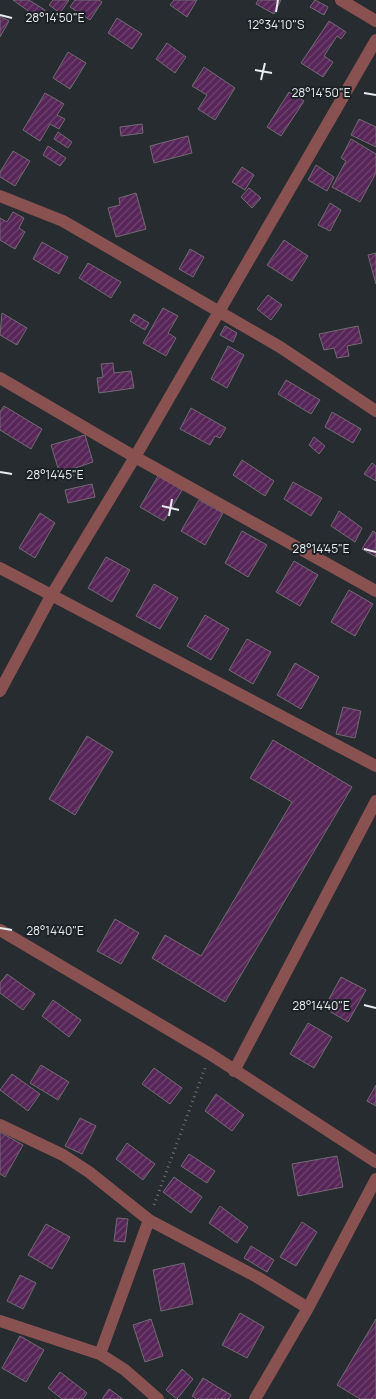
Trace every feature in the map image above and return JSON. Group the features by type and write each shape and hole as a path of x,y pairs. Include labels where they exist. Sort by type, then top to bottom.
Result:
{"street":[{"path":"341,0 376,21"},
{"path":"0,691 52,596 376,40"},
{"path":"0,196 63,221 280,347 376,411"},
{"path":"0,378 376,591"},
{"path":"0,568 376,766"},
{"path":"234,1071 376,800"},
{"path":"0,930 210,1054 376,1162"},
{"path":"0,1125 63,1155 89,1172 149,1220 257,1277 308,1308"},
{"path":"255,1399 308,1308 376,1179"},
{"path":"100,1354 149,1220"},
{"path":"0,1321 100,1354 125,1370 158,1399"}],"path":[{"path":"149,1220 210,1054"}],"building":[{"path":"13,0 29,0 45,10 39,19"},
{"path":"53,0 69,0 60,13 49,5"},
{"path":"75,0 99,0 102,2 90,20 70,7"},
{"path":"174,0 197,0 187,17 170,5"},
{"path":"258,0 281,0 274,14 256,4"},
{"path":"315,0 328,7 324,15 310,7"},
{"path":"0,16 9,21 0,37"},
{"path":"117,18 142,34 132,49 108,33"},
{"path":"329,21 346,32 341,39 337,36 324,56 333,62 323,77 301,63"},
{"path":"167,43 186,57 175,73 156,59"},
{"path":"68,52 86,63 70,89 53,78"},
{"path":"204,67 235,88 215,120 198,109 207,95 192,86"},
{"path":"289,92 304,101 281,136 267,127"},
{"path":"45,93 64,104 57,115 65,119 59,129 50,124 40,141 23,130"},
{"path":"359,119 376,127 376,147 351,135"},
{"path":"142,124 143,133 121,136 120,127"},
{"path":"58,132 72,142 68,148 54,139"},
{"path":"188,136 192,153 154,163 150,146"},
{"path":"351,139 376,154 376,173 360,202 332,187 346,161 341,158"},
{"path":"48,146 66,158 60,166 43,155"},
{"path":"13,151 30,161 15,186 0,177 0,172"},
{"path":"316,165 334,177 327,191 308,180"},
{"path":"242,167 254,175 245,190 232,182"},
{"path":"249,188 261,198 252,208 241,197"},
{"path":"136,193 146,229 116,237 108,208 120,205 119,198"},
{"path":"330,203 341,210 330,231 318,225"},
{"path":"13,212 24,218 19,228 25,232 15,249 0,240 0,218 7,222"},
{"path":"284,240 308,256 292,281 267,265"},
{"path":"42,242 68,257 59,274 33,259"},
{"path":"190,249 204,257 193,277 179,269"},
{"path":"376,253 376,284 368,255"},
{"path":"88,263 121,282 111,298 79,278"},
{"path":"268,295 282,305 271,320 257,309"},
{"path":"163,308 178,316 168,333 176,338 166,356 143,343"},
{"path":"2,313 27,328 17,345 0,335"},
{"path":"134,314 149,323 145,330 130,321"},
{"path":"225,326 237,333 233,342 220,335"},
{"path":"358,326 362,343 347,346 349,356 337,358 334,348 324,350 319,334"},
{"path":"228,346 244,355 227,388 211,379"},
{"path":"113,363 114,373 131,371 134,388 99,393 97,378 103,377 101,364"},
{"path":"286,380 320,400 311,414 278,394"},
{"path":"4,406 42,429 31,449 0,430 0,412"},
{"path":"191,408 226,428 220,438 215,436 210,445 180,429"},
{"path":"332,412 361,429 353,443 325,427"},
{"path":"85,435 93,462 72,469 74,476 62,481 51,445"},
{"path":"314,437 325,446 319,454 309,445"},
{"path":"242,460 274,481 265,496 233,475"},
{"path":"372,463 376,466 376,481 364,474"},
{"path":"158,476 182,490 164,521 140,507"},
{"path":"293,482 322,498 311,516 284,499"},
{"path":"92,484 95,497 68,503 65,490"},
{"path":"199,500 223,513 205,545 181,531"},
{"path":"339,511 362,528 355,542 331,526"},
{"path":"40,513 55,523 35,558 19,548"},
{"path":"242,531 267,545 248,577 225,563"},
{"path":"373,531 376,533 376,557 362,549"},
{"path":"106,557 130,570 112,602 88,588"},
{"path":"294,561 318,575 300,606 276,592"},
{"path":"154,584 178,598 160,629 136,616"},
{"path":"349,590 373,604 355,636 331,622"},
{"path":"205,615 229,629 211,660 187,646"},
{"path":"247,639 271,652 253,684 229,670"},
{"path":"295,663 319,677 301,709 277,695"},
{"path":"343,707 361,711 355,738 336,734"},
{"path":"87,736 113,752 75,815 49,799"},
{"path":"273,740 352,787 225,1002 152,958 165,935 201,956 292,802 250,778"},
{"path":"115,919 139,933 121,964 97,951"},
{"path":"7,974 35,994 23,1010 0,993 0,983"},
{"path":"341,977 366,990 348,1022 324,1008"},
{"path":"53,1000 81,1020 69,1037 42,1016"},
{"path":"308,1023 332,1037 314,1068 290,1054"},
{"path":"41,1065 69,1082 58,1100 30,1083"},
{"path":"154,1068 182,1088 170,1104 142,1084"},
{"path":"12,1074 40,1094 28,1111 0,1090"},
{"path":"376,1085 376,1106 367,1101"},
{"path":"216,1094 244,1115 232,1131 205,1111"},
{"path":"80,1118 96,1126 82,1154 65,1146"},
{"path":"0,1132 23,1145 5,1177 0,1174"},
{"path":"127,1143 155,1164 143,1180 116,1159"},
{"path":"189,1154 215,1171 207,1183 181,1166"},
{"path":"337,1156 343,1187 298,1196 292,1164"},
{"path":"174,1177 202,1197 191,1213 163,1192"},
{"path":"220,1206 248,1227 237,1243 209,1223"},
{"path":"117,1218 128,1219 125,1242 114,1241"},
{"path":"302,1222 317,1232 296,1266 280,1257"},
{"path":"46,1224 70,1237 52,1269 28,1255"},
{"path":"251,1246 274,1260 267,1272 244,1258"},
{"path":"184,1263 193,1304 161,1311 153,1270"},
{"path":"20,1275 36,1283 23,1309 7,1301"},
{"path":"240,1313 264,1327 247,1358 222,1345"},
{"path":"151,1319 163,1356 145,1362 133,1325"},
{"path":"376,1319 376,1399 360,1399 337,1385"},
{"path":"20,1336 44,1350 26,1382 2,1368"},
{"path":"182,1369 193,1379 177,1399 166,1390"},
{"path":"60,1372 87,1393 83,1399 62,1399 48,1388"},
{"path":"203,1378 231,1395 229,1399 197,1399 192,1396"},
{"path":"109,1389 123,1399 102,1399"}]}
